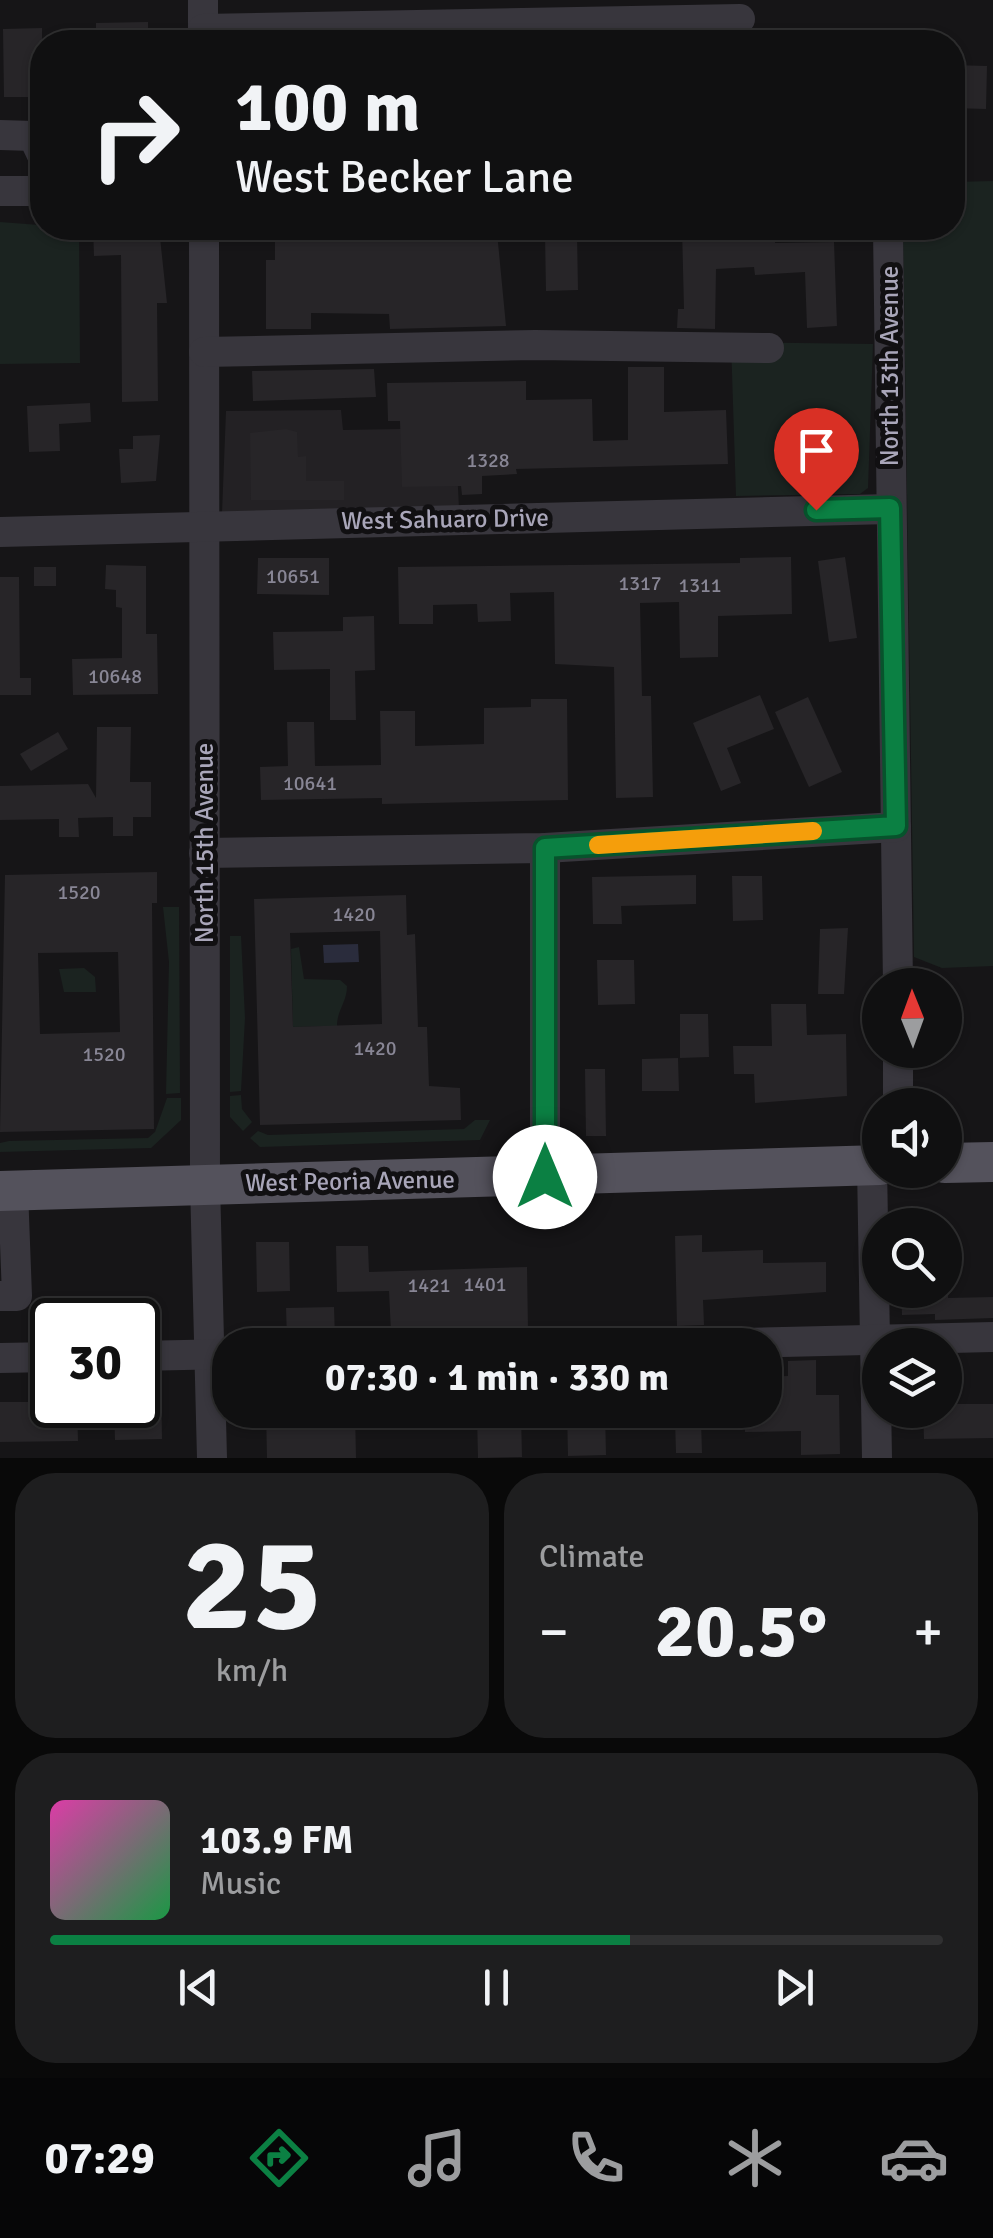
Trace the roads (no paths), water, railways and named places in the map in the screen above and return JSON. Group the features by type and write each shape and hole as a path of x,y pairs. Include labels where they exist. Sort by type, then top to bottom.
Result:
{"main road":[{"path":"962,1163 993,1162"},
{"name":"West Peoria Avenue","path":"6,1190 862,1166"}],"street":[{"path":"203,24 740,21"},
{"path":"0,135 30,136"},
{"path":"0,191 30,191"},
{"name":"North 15th Avenue","path":"204,240 206,1183 218,1328"},
{"name":"North 13th Avenue","path":"888,240 898,968"},
{"path":"204,352 535,345 769,348"},
{"name":"West Sahuaro Drive","path":"0,532 890,508"},
{"path":"204,853 545,848 896,826"},
{"path":"545,848 545,1177"},
{"path":"875,1328 876,1188"},
{"path":"0,1296 17,1296 6,1190"},
{"path":"962,1338 993,1337"},
{"path":"782,1342 862,1340"},
{"path":"160,1355 212,1354"},
{"path":"0,1358 30,1357"},
{"name":"North 15th Avenue","path":"212,1458 214,1428"},
{"path":"876,1428 877,1458"}],"water":[{"path":"358,944 359,962 324,963 323,945"}]}
